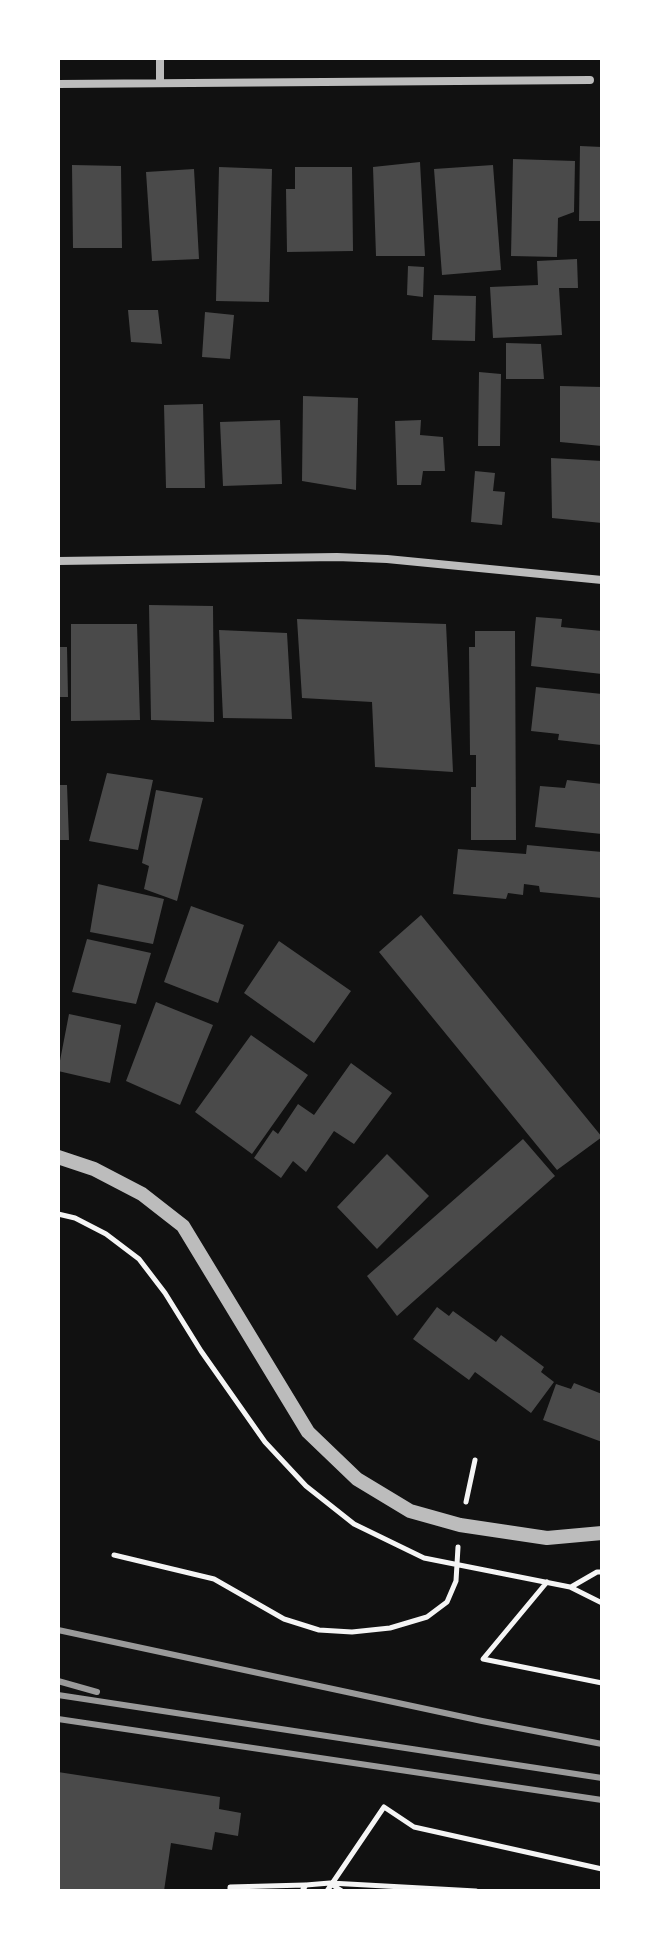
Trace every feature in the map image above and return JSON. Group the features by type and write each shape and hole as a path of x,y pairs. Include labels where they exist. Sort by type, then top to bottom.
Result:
{"street":[{"path":"160,58 160,83"},
{"path":"58,84 590,80"},
{"path":"58,561 337,557 602,580"},
{"path":"58,1157 94,1169 142,1194 183,1226 308,1432 357,1479 410,1511 460,1525 547,1538 602,1533"}],"path":[{"path":"58,1214 75,1218 106,1234 139,1259 265,1442 306,1486 354,1524 424,1558 570,1587 602,1603"},
{"path":"114,1555 214,1579 284,1619 319,1630 352,1632 390,1628 427,1617 447,1602 456,1581 460,1525 475,1460"},
{"path":"570,1587 602,1572"},
{"path":"547,1582 483,1659 602,1683"},
{"path":"327,1891 384,1807 414,1827 602,1869"},
{"path":"330,1883 342,1891"},
{"path":"230,1891 230,1887 304,1888 330,1883 476,1891"}],"building":[{"path":"580,146 602,147 602,221 579,221"},
{"path":"513,159 575,161 574,212 558,218 557,257 511,256"},
{"path":"420,162 425,256 376,256 373,167"},
{"path":"72,165 121,166 122,248 73,248"},
{"path":"493,165 501,270 442,275 434,169"},
{"path":"219,167 272,169 269,302 216,301"},
{"path":"295,167 352,167 353,251 287,252 286,189 295,189"},
{"path":"194,169 199,259 152,261 146,172"},
{"path":"577,259 578,288 559,288 562,335 493,338 490,287 538,285 537,261"},
{"path":"408,266 424,267 423,297 407,295"},
{"path":"434,295 476,296 475,341 432,340"},
{"path":"128,310 158,310 162,344 131,342"},
{"path":"205,312 234,315 230,359 202,357"},
{"path":"506,343 541,344 544,379 506,379"},
{"path":"479,372 501,374 500,446 478,446"},
{"path":"560,386 602,387 602,446 560,442"},
{"path":"303,396 358,398 356,490 302,481"},
{"path":"203,404 205,488 166,488 164,405"},
{"path":"280,420 282,484 223,486 220,422"},
{"path":"421,420 420,435 443,437 445,471 423,471 421,485 397,485 395,421"},
{"path":"551,458 602,461 602,523 552,518"},
{"path":"475,471 495,473 493,491 505,492 502,525 471,522"},
{"path":"149,605 213,606 214,722 151,720"},
{"path":"536,617 562,619 561,627 602,631 602,674 531,666"},
{"path":"297,619 446,624 453,772 375,767 372,702 302,698"},
{"path":"71,624 137,624 140,720 71,721"},
{"path":"219,630 287,633 292,719 223,718"},
{"path":"475,631 515,631 516,840 471,840 471,787 476,787 476,755 470,755 469,647 475,647"},
{"path":"58,647 67,647 68,697 58,697"},
{"path":"536,687 602,694 601,745 558,740 559,734 531,731"},
{"path":"107,773 153,780 138,850 89,841"},
{"path":"567,780 602,784 602,834 535,827 540,786 565,788"},
{"path":"58,785 67,785 69,840 58,840"},
{"path":"156,790 203,798 177,901 144,889 149,866 142,863"},
{"path":"527,845 602,852 602,898 540,892 539,886 524,884 523,895 508,893 506,899 453,894 458,849 526,854"},
{"path":"98,884 164,899 153,944 90,932"},
{"path":"191,906 244,925 218,1003 164,982"},
{"path":"421,915 602,1137 557,1170 379,952"},
{"path":"87,939 151,953 136,1004 72,992"},
{"path":"279,941 351,991 314,1043 244,993"},
{"path":"156,1002 213,1025 180,1105 126,1081"},
{"path":"69,1014 121,1025 110,1083 58,1071"},
{"path":"251,1035 308,1075 252,1154 195,1112"},
{"path":"351,1063 392,1093 354,1144 334,1131 306,1172 293,1161 281,1178 254,1158 273,1130 278,1134 298,1104 314,1115"},
{"path":"523,1139 555,1176 397,1316 367,1276"},
{"path":"387,1154 429,1196 377,1249 337,1207"},
{"path":"437,1307 449,1316 453,1311 496,1342 501,1335 544,1367 541,1372 554,1382 531,1413 475,1372 469,1380 413,1339"},
{"path":"574,1383 602,1394 602,1442 543,1420 556,1384 571,1389"},
{"path":"58,1772 220,1797 219,1809 241,1813 238,1836 215,1832 212,1850 171,1843 164,1891 58,1891"}],"railway":[{"path":"58,1630 602,1744"},
{"path":"58,1681 97,1692"},
{"path":"58,1695 602,1778"},
{"path":"58,1719 602,1800"}]}
